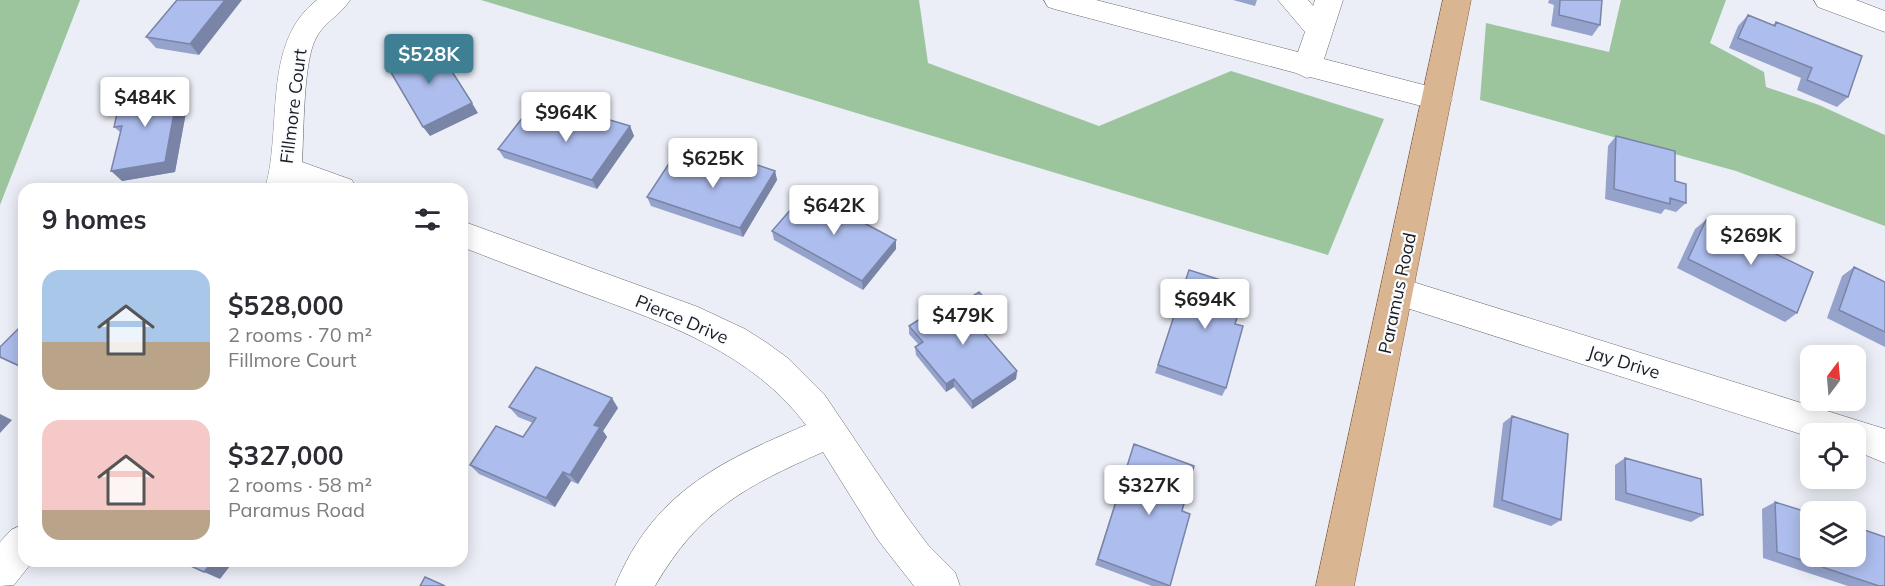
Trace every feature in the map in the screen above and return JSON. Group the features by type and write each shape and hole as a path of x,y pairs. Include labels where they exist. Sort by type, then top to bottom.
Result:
{"main road":[{"name":"Paramus Road","path":"1335,586 1457,0"}],"street":[{"name":"Fillmore Court","path":"283,179 295,56 303,34 319,13 336,0"},
{"path":"1058,0 1307,67 1437,99"},
{"path":"1292,0 1320,31"},
{"path":"1307,67 1329,0"},
{"path":"1828,0 1885,22"},
{"path":"283,179 306,183"},
{"name":"Pierce Drive","path":"468,236 723,333 758,355 798,389 830,432 880,511 941,586"},
{"name":"Jay Drive","path":"1397,291 1819,423"},
{"path":"634,586 664,537 696,504 735,474 830,432"},
{"name":"Jay Drive","path":"1866,439 1885,446"},
{"path":"0,571 18,550"}],"green space":[{"path":"0,0 80,0 0,205"},
{"path":"481,0 919,0 928,63 1099,126 1231,71 1384,119 1328,255"},
{"path":"1621,0 1726,0 1710,43 1764,72 1766,87 1819,105 1885,135 1885,226 1736,171 1480,100 1486,23 1609,52"}],"building":[{"path":"177,0 225,0 190,44 146,37"},
{"path":"1560,0 1602,0 1600,25 1559,15"},
{"path":"1748,15 1775,26 1776,22 1862,56 1848,97 1807,80 1812,68 1738,38"},
{"path":"434,43 472,103 423,127 386,64"},
{"path":"179,86 165,162 111,171 122,126 114,127 121,95"},
{"path":"527,112 578,129 590,114 630,126 592,180 498,149"},
{"path":"1616,136 1675,151 1675,181 1686,184 1686,203 1670,198 1670,204 1614,189"},
{"path":"731,156 775,171 740,228 647,197 672,159 720,174"},
{"path":"806,192 896,240 862,281 772,231"},
{"path":"1706,220 1813,272 1797,313 1688,259"},
{"path":"1854,267 1885,282 1885,332 1839,310"},
{"path":"1189,270 1246,288 1235,324 1243,326 1226,388 1158,365"},
{"path":"979,292 998,313 978,326 1017,371 972,401 954,379 946,384 915,347 923,342 909,326 953,298 959,305"},
{"path":"18,329 18,365 0,357 0,347"},
{"path":"536,367 612,398 594,425 600,427 570,475 563,472 546,498 470,465 496,426 523,437 536,418 509,407"},
{"path":"1512,416 1568,434 1561,520 1502,500"},
{"path":"1134,444 1194,466 1182,511 1190,514 1170,586 1098,559"},
{"path":"1625,458 1701,479 1703,515 1626,493"},
{"path":"1775,502 1800,510 1800,560 1777,552"},
{"path":"1866,530 1885,537 1885,586 1822,567 1866,567"},
{"path":"193,567 208,567 204,572"},
{"path":"425,577 445,586 420,586"}]}
